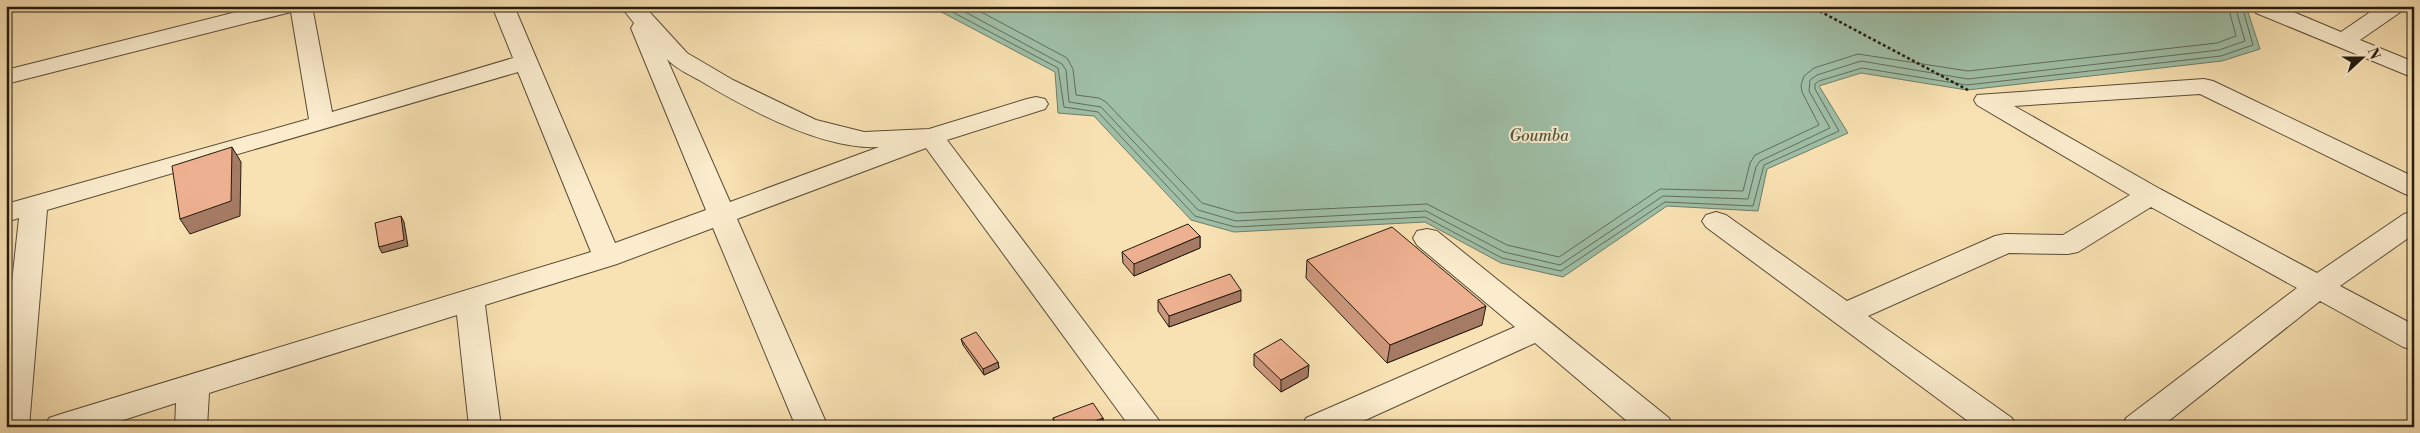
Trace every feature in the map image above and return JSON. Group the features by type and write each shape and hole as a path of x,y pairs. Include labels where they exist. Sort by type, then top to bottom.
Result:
{"street":[{"path":"6,77 288,6"},
{"path":"301,6 322,123"},
{"path":"503,6 607,257"},
{"path":"2343,41 2394,6"},
{"path":"633,7 678,58 724,85 807,126 864,140 931,137"},
{"path":"633,7 812,427"},
{"path":"2264,8 2414,71"},
{"path":"6,213 322,123 526,62"},
{"path":"1986,100 2204,86 2414,188"},
{"path":"1986,100 2150,195 2414,339"},
{"path":"61,427 607,257 931,137 1036,104"},
{"path":"931,137 1148,427"},
{"path":"1844,314 2005,242 2068,245 2150,195"},
{"path":"13,427 34,206"},
{"path":"2138,427 2318,288 2414,220"},
{"path":"1716,221 2000,427"},
{"path":"1427,238 1657,427"},
{"path":"470,300 485,427"},
{"path":"1318,427 1538,329"},
{"path":"191,427 193,387"}],"path":[{"path":"1810,6 1986,100"}],"water":[{"name":"Goumba","path":"930,6 2246,6 2260,49 2222,61 1967,90 1861,73 1819,86 1848,133 1767,169 1758,211 1667,206 1563,277 1501,263 1425,222 1234,232 1191,220 1094,116 1058,113 1055,72"}],"building":[{"path":"232,147 231,201 180,219 172,166"},
{"path":"401,216 404,240 379,247 375,223"},
{"path":"1188,224 1200,236 1134,264 1122,252"},
{"path":"1392,227 1486,306 1390,345 1307,260"},
{"path":"1230,274 1241,290 1169,316 1158,300"},
{"path":"976,332 998,362 983,369 961,339"},
{"path":"1281,339 1309,365 1281,380 1254,354"},
{"path":"1093,403 1103,418 1080,427 1058,427 1053,418"}]}
